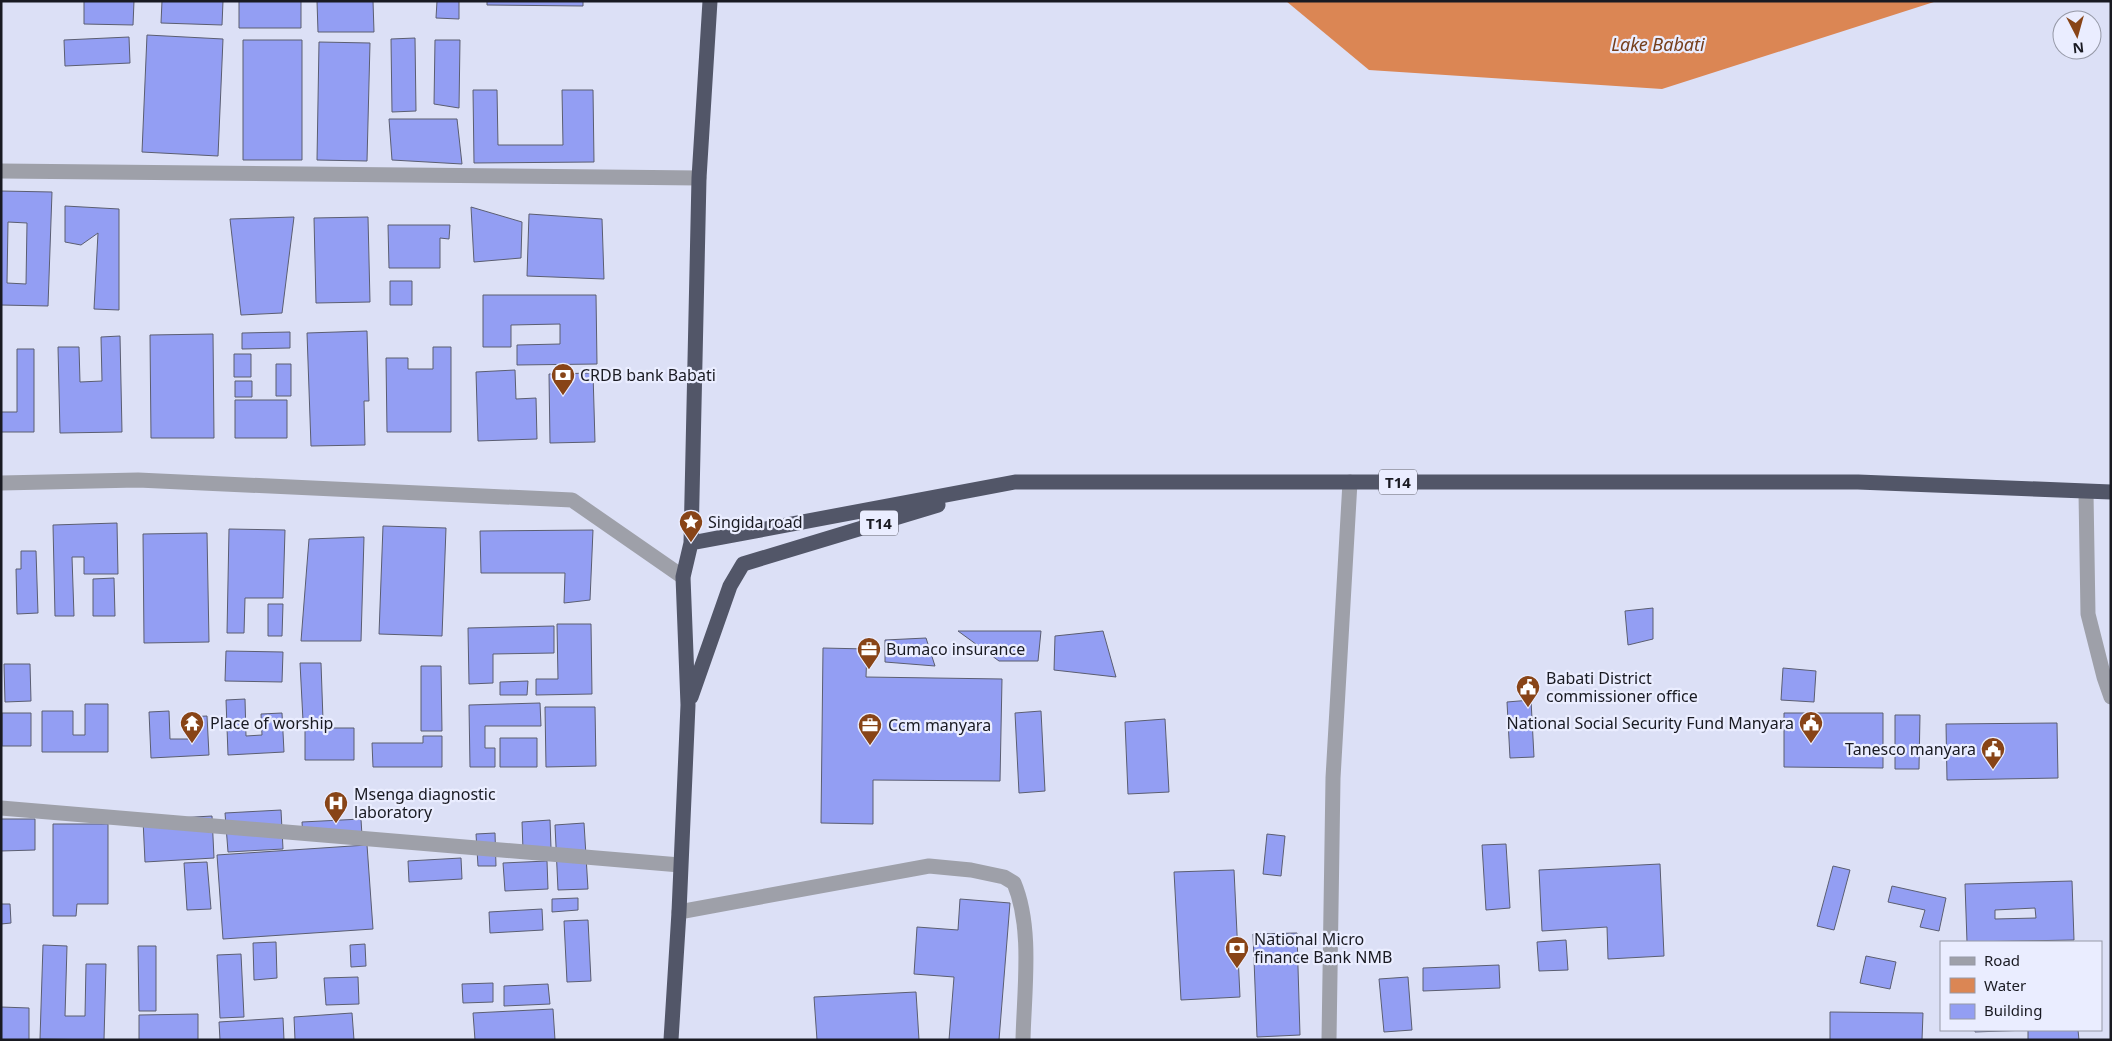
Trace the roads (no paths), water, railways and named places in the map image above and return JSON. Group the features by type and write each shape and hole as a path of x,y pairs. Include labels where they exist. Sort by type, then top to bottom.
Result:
{"highway":[{"path":"671,1040 679,912 688,705 683,577 691,543 699,178 710,1"},
{"name":"T14","path":"688,705 730,586 743,564 1015,482"},
{"name":"T14","path":"691,543 1015,482 1858,482 2086,493 2111,492"}],"street":[{"path":"1,171 699,178"},
{"path":"1,483 138,480 572,500 683,577"},
{"path":"1329,1040 1333,778 1350,482"},
{"path":"2086,493 2088,614 2111,697"},
{"path":"1,808 680,865"},
{"path":"679,912 928,866 971,870 1004,877 1014,883 1022,911 1025,952 1022,1040"}],"water":[{"name":"Lake Babati","path":"1286,1 1937,1 1662,89 1369,70"}],"place":[{"name":"CRDB bank Babati","path":"563,396"},
{"name":"Singida road","path":"691,543"},
{"name":"Bumaco insurance","path":"869,670"},
{"name":"Babati District commissioner office","path":"1528,708"},
{"name":"Place of worship","path":"192,744"},
{"name":"National Social Security Fund Manyara","path":"1811,744"},
{"name":"Ccm manyara","path":"870,746"},
{"name":"Tanesco manyara","path":"1993,770"},
{"name":"Msenga diagnostic laboratory","path":"336,824"},
{"name":"National Micro finance Bank NMB","path":"1237,969"}]}
